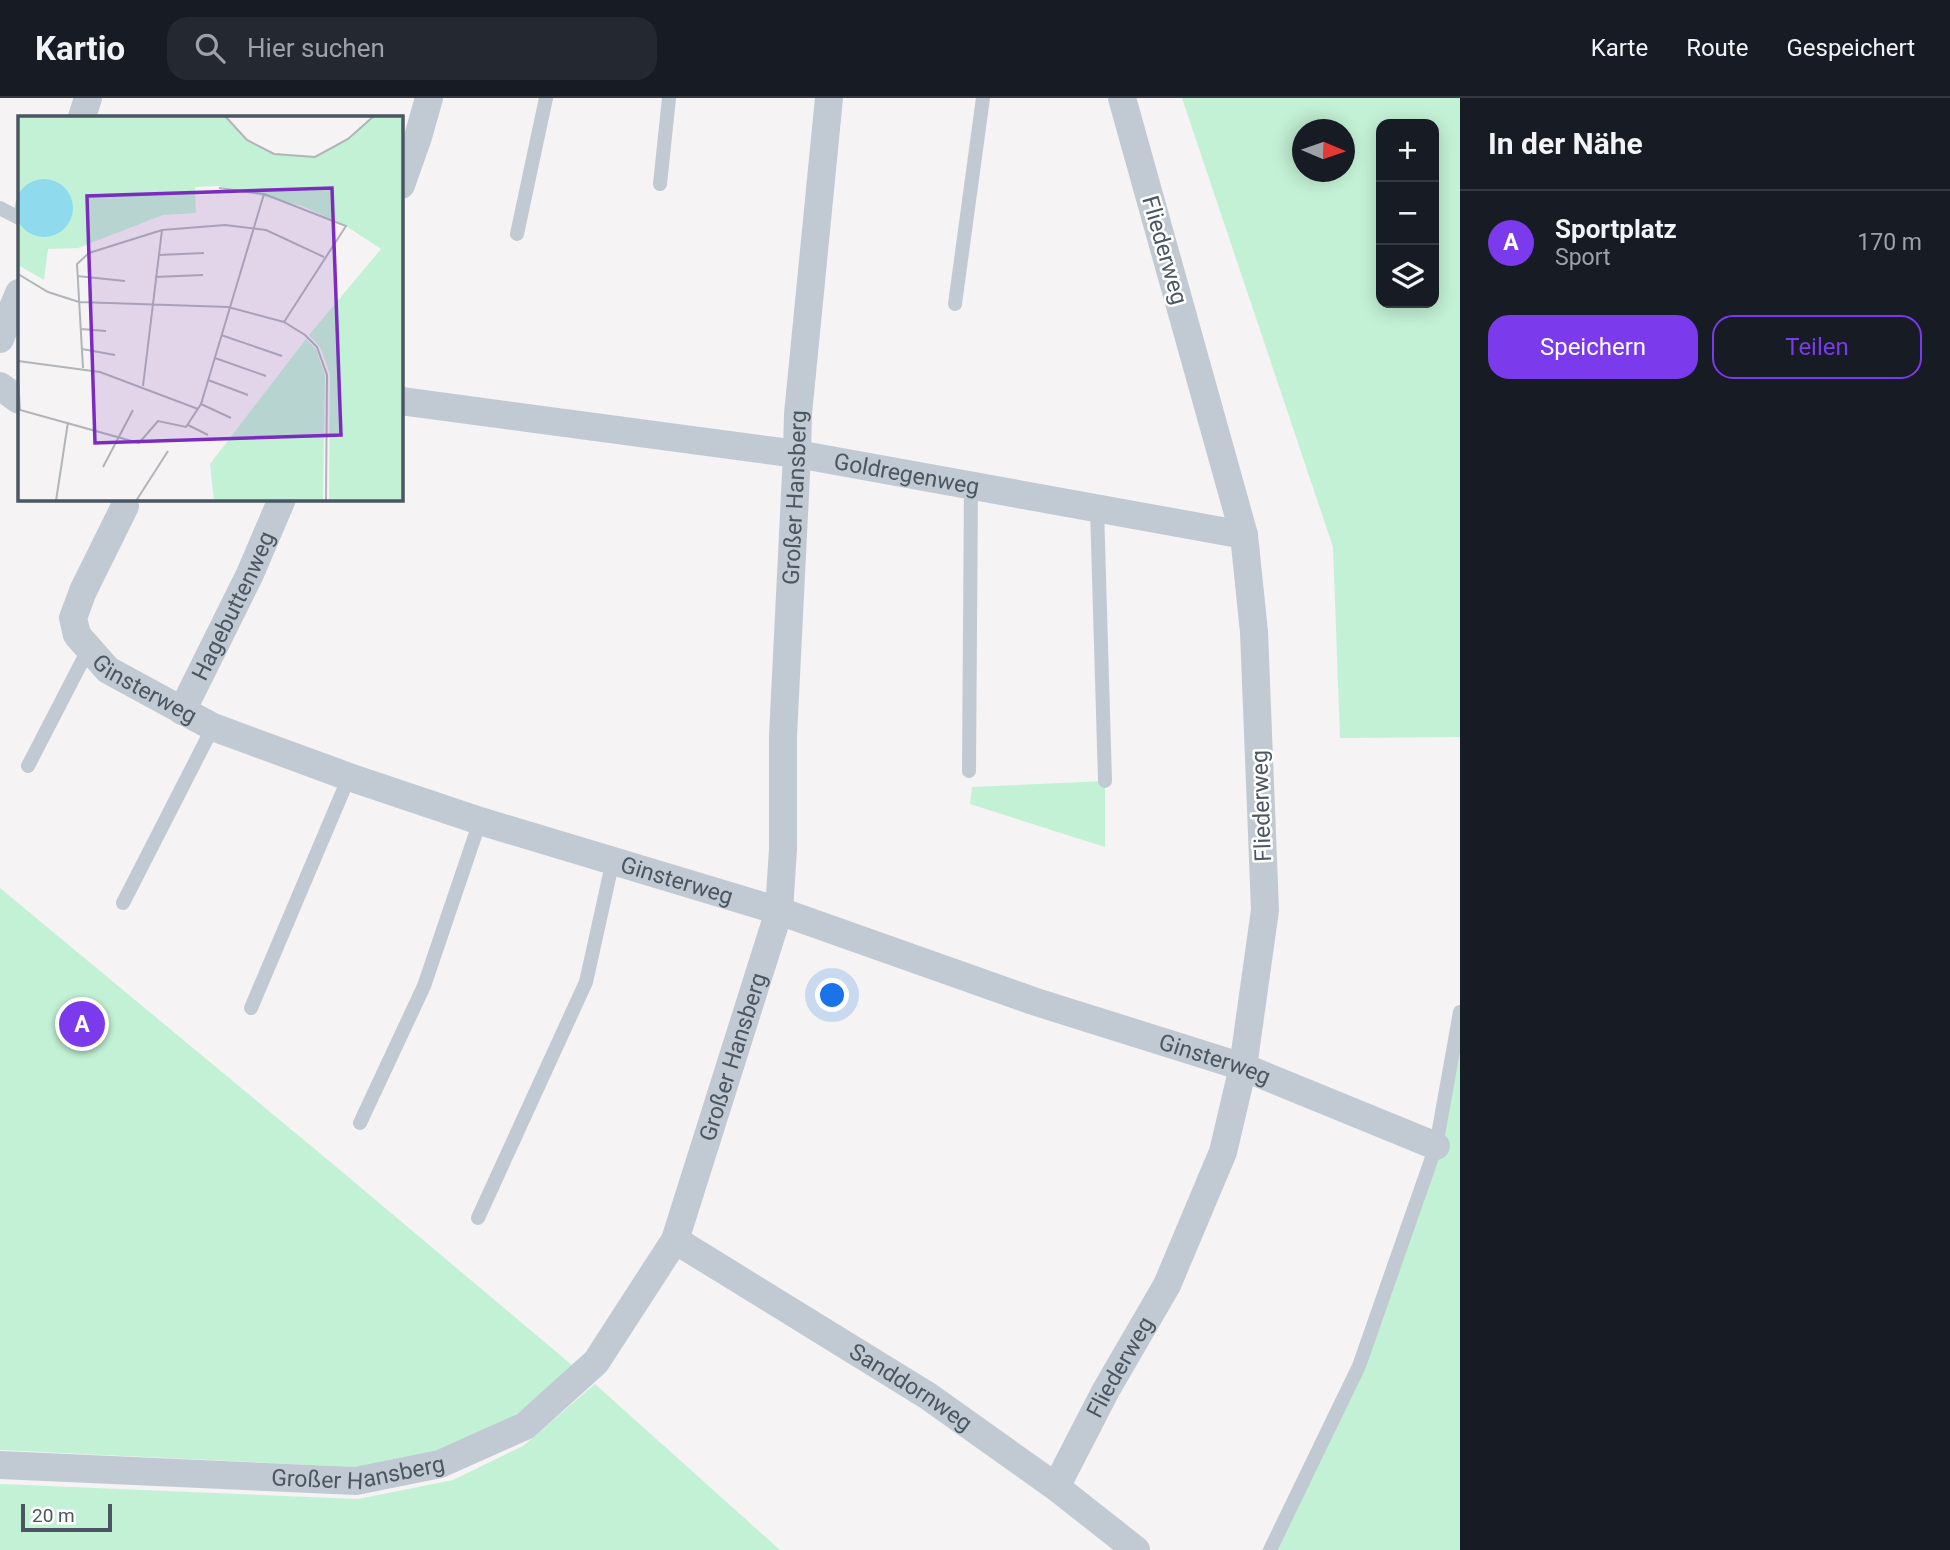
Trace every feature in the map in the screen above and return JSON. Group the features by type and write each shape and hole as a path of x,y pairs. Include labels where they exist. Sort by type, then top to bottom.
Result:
{"street":[{"path":"82,116 88,98"},
{"path":"402,182 429,98"},
{"name":"Großer Hansberg","path":"0,1465 356,1481 440,1464 525,1426 596,1362 675,1240 779,911 783,849 783,736 798,414 829,98"},
{"name":"Fliederweg","path":"1056,1487 1106,1390 1167,1285 1223,1152 1243,1067 1265,910 1254,632 1244,535 1122,98"},
{"path":"0,339 18,295"},
{"path":"0,386 18,399"},
{"name":"Goldregenweg","path":"402,401 797,454 1244,535"},
{"name":"Ginsterweg","path":"124,500 125,506 83,591 74,618 77,635 108,670 213,727 480,821 779,911 1033,1001 1243,1067 1436,1146"},
{"name":"Hagebuttenweg","path":"182,711 250,574 282,500"},
{"name":"Sanddornweg","path":"675,1240 928,1396 1056,1487 1136,1550"}],"lane":[{"path":"517,234 546,98"},
{"path":"660,184 669,98"},
{"path":"955,304 983,98"},
{"path":"0,208 18,217"},
{"path":"970,771 971,485"},
{"path":"1097,508 1105,780"},
{"path":"28,766 89,648"},
{"path":"123,903 213,727"},
{"path":"251,1008 349,777"},
{"path":"360,1123 424,986 480,821"},
{"path":"478,1218 586,982 613,860"},
{"path":"1270,1550 1359,1366 1436,1146 1460,1012"}],"green space":[{"path":"1182,98 1460,98 1460,737 1340,738 1333,547"},
{"path":"1105,781 1105,847 970,804 972,787"},
{"path":"0,888 573,1366 510,1420 440,1454 354,1467 0,1450"},
{"path":"1460,1035 1460,1550 1270,1550 1359,1366 1436,1146"},
{"path":"595,1384 780,1550 0,1550 0,1484 358,1499 453,1480 523,1446"}],"place":[{"name":"Sportplatz","path":"82,1024"}]}
